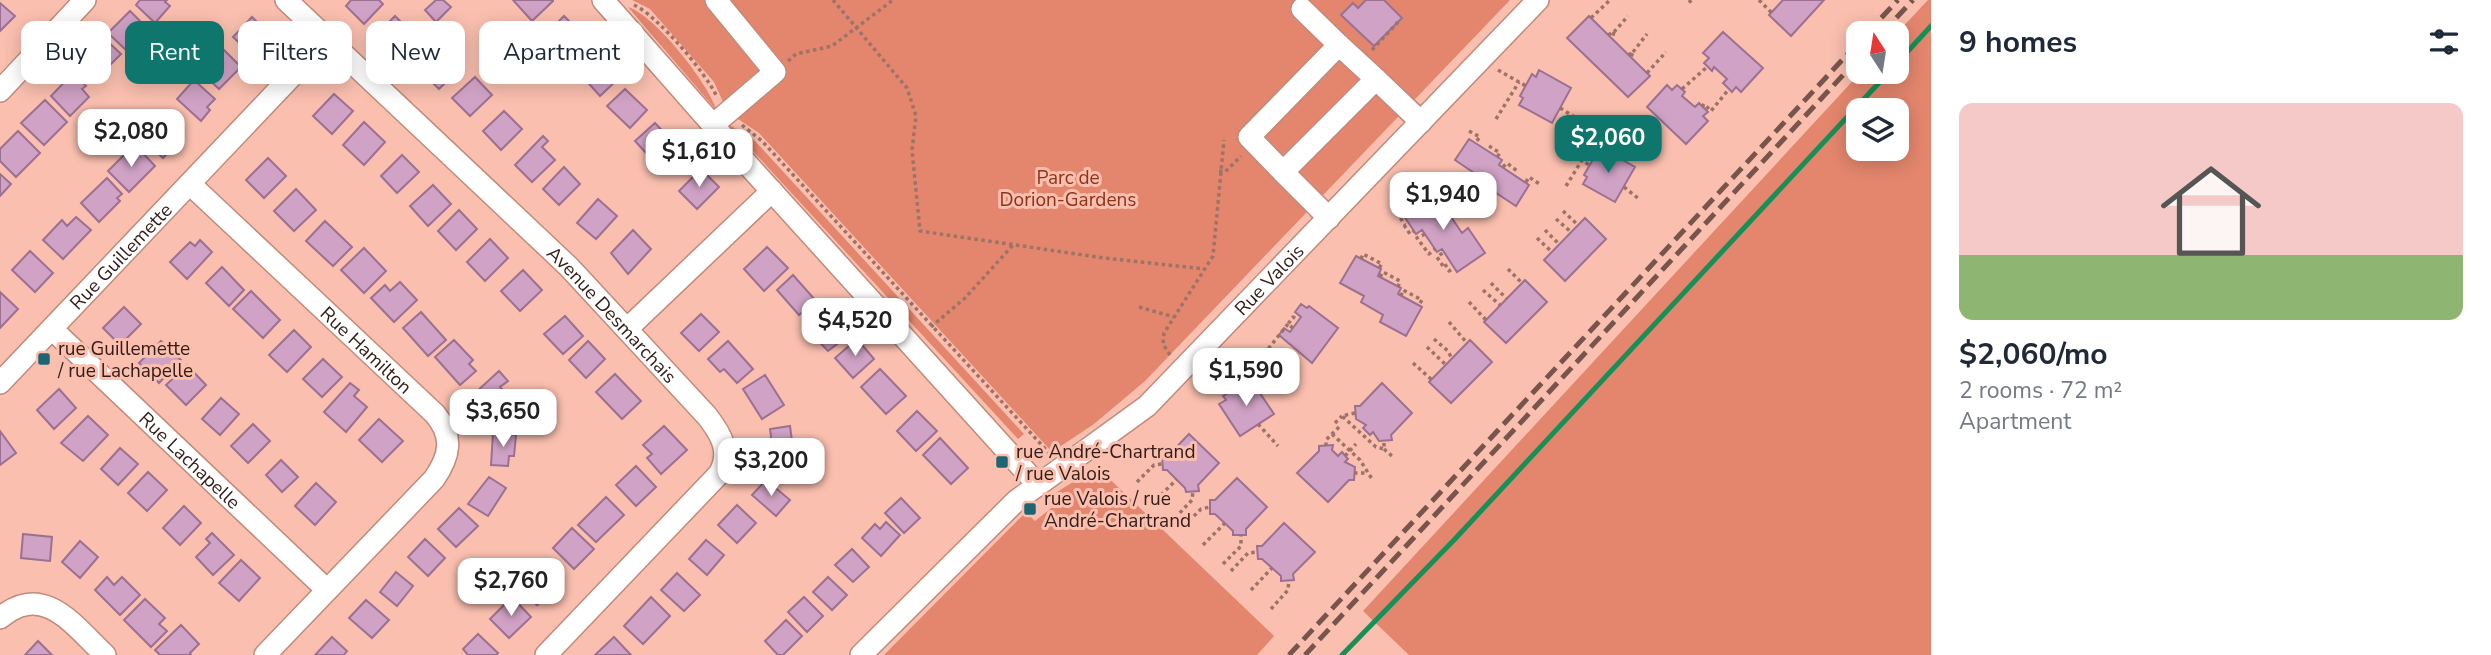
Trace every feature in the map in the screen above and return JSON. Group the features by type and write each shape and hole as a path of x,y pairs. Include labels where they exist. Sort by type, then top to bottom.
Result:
{"street":[{"name":"Avenue Desmarchais","path":"286,0 308,21"},
{"path":"716,0 775,72 716,115"},
{"name":"Rue Valois","path":"861,655 990,524 1037,484 1100,443 1147,406 1538,0"},
{"path":"617,3 716,115 772,191 1037,484"},
{"path":"0,91 71,4"},
{"path":"1302,9 1421,122"},
{"path":"1329,218 1249,137 1339,45"},
{"name":"Avenue Desmarchais","path":"352,63 569,267 628,328 715,426 725,447 724,461 713,481 546,655"},
{"path":"1283,172 1376,79"},
{"name":"Rue Guillemette","path":"0,383 284,84"},
{"name":"Rue Hamilton","path":"190,184 428,407 447,435 447,457 433,479 265,655"},
{"path":"628,328 772,191"},
{"name":"Rue Lachapelle","path":"53,330 327,590"},
{"path":"0,618 24,604 46,605 60,613 105,655"}],"path":[{"path":"833,0 859,27 907,88 916,116 912,150 920,231 1205,269"},
{"path":"796,54 832,46 893,0"},
{"path":"1591,18 1610,0"},
{"path":"1759,0 1772,13"},
{"path":"617,3 653,18 708,82 716,115"},
{"path":"1610,37 1628,16"},
{"path":"1364,58 1398,22"},
{"path":"1631,55 1647,34"},
{"path":"1647,73 1666,52"},
{"path":"1493,67 1526,86"},
{"path":"1682,89 1707,67"},
{"path":"1496,119 1519,82"},
{"path":"1702,107 1704,104 1711,111 1729,89"},
{"path":"1560,108 1573,116 1578,124"},
{"path":"740,124 762,142 1049,454"},
{"path":"1469,131 1480,137 1475,143"},
{"path":"1172,357 1163,344 1164,333 1213,256 1224,140"},
{"path":"1489,146 1500,153 1497,157"},
{"path":"1221,171 1248,148"},
{"path":"1566,186 1582,160 1589,164"},
{"path":"1503,167 1507,163 1517,171"},
{"path":"1526,182 1529,177 1541,184"},
{"path":"1624,187 1639,199"},
{"path":"1563,211 1578,225"},
{"path":"1403,214 1399,216 1404,225 1410,234 1414,231"},
{"path":"1556,219 1571,232"},
{"path":"1545,230 1559,244"},
{"path":"1424,233 1417,239 1429,254 1435,249"},
{"path":"1537,238 1552,252"},
{"path":"931,327 965,298 1013,245"},
{"path":"1444,252 1437,257 1450,271 1454,268"},
{"path":"1361,258 1363,254 1382,264 1379,268"},
{"path":"1508,268 1522,283"},
{"path":"1380,277 1383,272 1400,281 1398,287"},
{"path":"1491,283 1507,299"},
{"path":"1401,296 1403,290 1414,295 1422,300 1419,305"},
{"path":"1483,290 1500,305"},
{"path":"1469,302 1486,320"},
{"path":"1139,307 1175,317"},
{"path":"1264,354 1293,317 1298,320"},
{"path":"1449,322 1467,343"},
{"path":"1288,324 1293,328"},
{"path":"1434,339 1448,351 1452,359"},
{"path":"1427,347 1446,365"},
{"path":"1236,388 1232,382 1269,359"},
{"path":"1413,363 1432,380"},
{"path":"1326,446 1342,416 1355,413"},
{"path":"1342,416 1376,447 1384,449 1393,457"},
{"path":"1258,424 1278,446"},
{"path":"1332,434 1363,464 1372,479"},
{"path":"1345,456 1364,434"},
{"path":"1384,440 1384,449"},
{"path":"1137,482 1154,465 1163,464"},
{"path":"1354,473 1366,473"},
{"path":"1156,500 1177,480"},
{"path":"1175,518 1192,500 1193,491"},
{"path":"1184,526 1201,509 1210,507"},
{"path":"1203,545 1225,523"},
{"path":"1223,564 1241,546 1241,535"},
{"path":"1231,571 1248,553 1258,552"},
{"path":"1251,590 1272,568"},
{"path":"1270,608 1288,590 1289,580"}],"green space":[{"name":"Parc de Dorion-Gardens","path":"632,0 1510,0 1145,381 1094,424 1052,452 759,133 735,117 725,106 714,82 650,9"},
{"path":"1931,0 1931,655 1409,655 1363,611 1850,84 1909,84 1908,21"},
{"path":"628,7 652,23 680,52 703,84 717,111 644,26 644,21 640,21"},
{"path":"728,124 755,141 1024,434 1018,439"},
{"path":"1097,467 1274,636 1257,655 884,655 1026,512 1035,521 1055,505 1049,497"}],"building":[{"path":"140,0 167,0 165,2 170,6 157,21 153,21 136,5"},
{"path":"351,0 379,0 383,4 364,24 346,6"},
{"path":"436,0 443,0 451,7 437,21 425,10"},
{"path":"513,0 553,0 553,1 532,21"},
{"path":"1366,0 1384,0 1402,18 1374,46 1341,15 1353,3 1358,8"},
{"path":"1783,0 1824,0 1791,36 1769,15"},
{"path":"0,3 15,16 0,31"},
{"path":"130,11 140,21 125,21 125,49 111,36 111,30"},
{"path":"1589,16 1650,76 1628,97 1567,38"},
{"path":"1723,32 1763,68 1741,92 1736,87 1732,92 1723,83 1727,79 1714,67 1712,71 1704,63 1709,58 1703,53"},
{"path":"111,45 121,54 111,64"},
{"path":"224,50 238,64 238,70 224,84"},
{"path":"1539,70 1571,88 1552,123 1519,105 1523,98 1520,96 1532,74 1536,77"},
{"path":"475,77 492,95 470,116 452,98"},
{"path":"62,84 84,84 86,86 82,89 89,97 70,116 51,96"},
{"path":"190,84 198,84 215,99 207,107 210,110 201,121 177,99"},
{"path":"589,84 613,84 600,96"},
{"path":"1667,85 1672,90 1677,85 1685,92 1682,96 1695,107 1699,103 1708,112 1703,116 1708,121 1686,144 1647,107"},
{"path":"625,89 647,110 630,128 607,106"},
{"path":"334,94 353,111 332,134 313,116"},
{"path":"45,100 67,122 44,145 21,123"},
{"path":"504,111 522,129 501,150 483,131"},
{"path":"161,121 181,139 163,158 143,140"},
{"path":"364,122 385,142 364,165 343,145"},
{"path":"655,123 680,150 660,168 635,141"},
{"path":"18,131 40,153 16,177 0,161 0,149"},
{"path":"543,136 548,141 542,147 555,160 532,182 515,165"},
{"path":"1469,139 1502,160 1499,165 1529,185 1516,206 1484,185 1486,181 1455,160"},
{"path":"1603,149 1635,167 1615,202 1583,184 1587,177 1584,175 1596,154 1600,156"},
{"path":"140,150 155,166 129,192 108,171 128,151 133,156"},
{"path":"402,155 419,172 397,193 381,176"},
{"path":"268,158 286,176 264,198 246,180"},
{"path":"564,167 580,184 559,205 543,189"},
{"path":"701,169 719,187 697,209 679,191"},
{"path":"0,174 11,184 0,196"},
{"path":"107,178 122,194 117,198 120,201 99,222 81,203"},
{"path":"433,185 451,204 428,226 410,206"},
{"path":"296,189 316,210 294,231 274,211"},
{"path":"1427,192 1442,215 1447,211 1462,233 1468,228 1485,253 1457,272 1442,249 1437,252 1422,230 1416,234 1400,210"},
{"path":"598,199 617,216 596,239 577,223"},
{"path":"459,210 477,229 456,250 438,231"},
{"path":"76,217 91,230 63,259 43,240 62,220 67,226"},
{"path":"1585,218 1606,239 1565,281 1544,260"},
{"path":"325,221 352,247 333,266 306,241"},
{"path":"633,230 651,249 628,274 611,253"},
{"path":"490,239 508,258 485,281 467,262"},
{"path":"200,240 212,252 187,279 170,262 190,242 195,246"},
{"path":"767,247 788,268 764,291 744,269"},
{"path":"364,248 386,271 364,293 341,270"},
{"path":"30,251 53,273 35,292 12,270"},
{"path":"1356,256 1381,269 1378,276 1401,288 1398,294 1422,307 1406,336 1380,322 1383,315 1361,302 1364,296 1340,283"},
{"path":"222,267 244,290 229,306 206,283"},
{"path":"523,270 542,290 520,311 501,291"},
{"path":"793,275 816,301 799,315 777,290"},
{"path":"1525,280 1547,302 1506,343 1484,322"},
{"path":"400,282 417,300 394,322 371,298 385,285 390,291"},
{"path":"251,291 280,320 263,338 233,309"},
{"path":"0,292 18,309 0,328"},
{"path":"823,303 850,334 828,351 808,330 813,326 806,318"},
{"path":"1301,304 1307,308 1309,306 1338,328 1312,363 1279,335 1284,328 1290,332 1301,317 1295,312"},
{"path":"124,307 141,324 120,345 103,328"},
{"path":"421,312 446,340 428,356 403,328"},
{"path":"701,314 719,332 699,351 681,333"},
{"path":"565,316 583,336 563,354 544,334"},
{"path":"294,330 311,347 287,372 269,355"},
{"path":"857,339 874,359 853,378 835,358"},
{"path":"454,340 473,360 469,364 476,371 460,385 435,357"},
{"path":"1470,340 1492,362 1451,403 1429,382"},
{"path":"161,341 181,360 159,383 139,363"},
{"path":"588,341 605,359 586,378 569,360"},
{"path":"728,341 753,369 737,383 724,369 720,372 708,359"},
{"path":"323,359 342,377 322,397 303,379"},
{"path":"187,365 206,385 186,405 166,385"},
{"path":"880,369 906,396 886,414 861,387"},
{"path":"499,371 508,381 500,387 515,404 498,419 475,393"},
{"path":"615,374 641,401 622,419 596,392"},
{"path":"765,375 784,405 762,419 743,389"},
{"path":"350,383 359,390 354,396 367,407 346,432 324,412"},
{"path":"1244,383 1246,388 1253,383 1274,414 1240,436 1219,404 1226,400 1223,396"},
{"path":"1382,383 1412,413 1391,435 1392,440 1379,441 1373,432 1370,435 1363,428 1366,425 1356,419 1355,406 1360,406"},
{"path":"59,389 76,408 54,429 37,410"},
{"path":"221,398 239,414 220,435 202,419"},
{"path":"917,411 937,431 916,451 897,431"},
{"path":"88,416 108,435 83,461 61,443"},
{"path":"379,419 403,441 382,462 359,440"},
{"path":"253,424 270,441 248,463 231,446"},
{"path":"664,426 687,450 661,474 647,458 652,454 643,445"},
{"path":"790,426 795,463 775,466 770,429"},
{"path":"0,431 16,453 0,465"},
{"path":"493,433 516,435 514,456 509,456 508,466 491,465"},
{"path":"1189,434 1219,463 1198,485 1199,491 1186,492 1167,470 1163,470 1162,457 1167,457"},
{"path":"940,438 968,468 951,484 923,455"},
{"path":"1333,445 1332,450 1338,456 1342,452 1348,459 1345,462 1355,467 1354,480 1349,480 1328,502 1297,473 1319,451 1319,446"},
{"path":"120,448 138,464 118,485 101,469"},
{"path":"281,460 298,477 282,492 266,475"},
{"path":"636,466 656,487 636,506 616,485"},
{"path":"148,472 167,490 147,511 128,493"},
{"path":"489,477 506,488 488,516 468,504"},
{"path":"1237,478 1267,507 1246,529 1246,535 1233,535 1233,531 1215,514 1210,514 1210,500 1215,500"},
{"path":"766,480 790,500 776,516 752,495"},
{"path":"316,483 336,502 315,525 295,506"},
{"path":"606,497 624,515 596,542 578,525"},
{"path":"901,498 920,518 904,533 885,513"},
{"path":"737,505 756,523 737,543 718,525"},
{"path":"184,506 201,523 180,545 163,528"},
{"path":"459,508 478,526 456,547 438,529"},
{"path":"886,522 900,535 881,556 862,538 875,524 880,529"},
{"path":"1284,523 1315,552 1293,574 1294,580 1281,581 1281,576 1262,559 1258,559 1257,546 1262,546"},
{"path":"572,528 594,549 574,569 553,548"},
{"path":"212,533 234,555 213,575 196,557 210,543 206,539"},
{"path":"23,534 52,537 50,561 21,558"},
{"path":"425,539 445,558 428,576 408,557"},
{"path":"706,540 724,555 707,575 689,559"},
{"path":"80,541 98,557 80,578 62,562"},
{"path":"852,549 869,567 853,582 835,565"},
{"path":"241,560 260,578 239,601 219,583"},
{"path":"544,562 562,580 537,605 518,587"},
{"path":"396,572 413,586 397,606 380,592"},
{"path":"677,573 700,595 684,611 661,590"},
{"path":"107,577 114,585 122,577 140,595 120,615 95,590"},
{"path":"828,577 847,595 832,610 813,592"},
{"path":"512,597 531,617 509,638 490,619"},
{"path":"651,597 670,616 643,644 624,626"},
{"path":"804,597 823,616 807,632 788,612"},
{"path":"145,599 165,618 159,624 167,631 151,647 124,620"},
{"path":"366,600 389,620 372,638 349,618"},
{"path":"786,620 802,636 783,655 778,655 765,641"},
{"path":"181,625 199,644 191,655 160,655 155,650"},
{"path":"478,634 498,653 496,655 468,655 463,649"},
{"path":"332,637 347,651 344,655 315,655"},
{"path":"614,637 631,655 595,655"},
{"path":"38,641 52,655 25,655"}],"waterway":[{"path":"1909,50 1931,26"},
{"path":"1342,655 1454,540 1878,84"}],"railway":[{"path":"1878,21 1898,0"},
{"path":"1893,21 1913,0"},
{"path":"1289,655 1846,56"},
{"path":"1305,655 1846,72"}],"place":[{"name":"rue Guillemette / rue Lachapelle","path":"44,359"},
{"name":"rue André-Chartrand / rue Valois","path":"1002,462"},
{"name":"rue Valois / rue André-Chartrand","path":"1030,509"}]}
